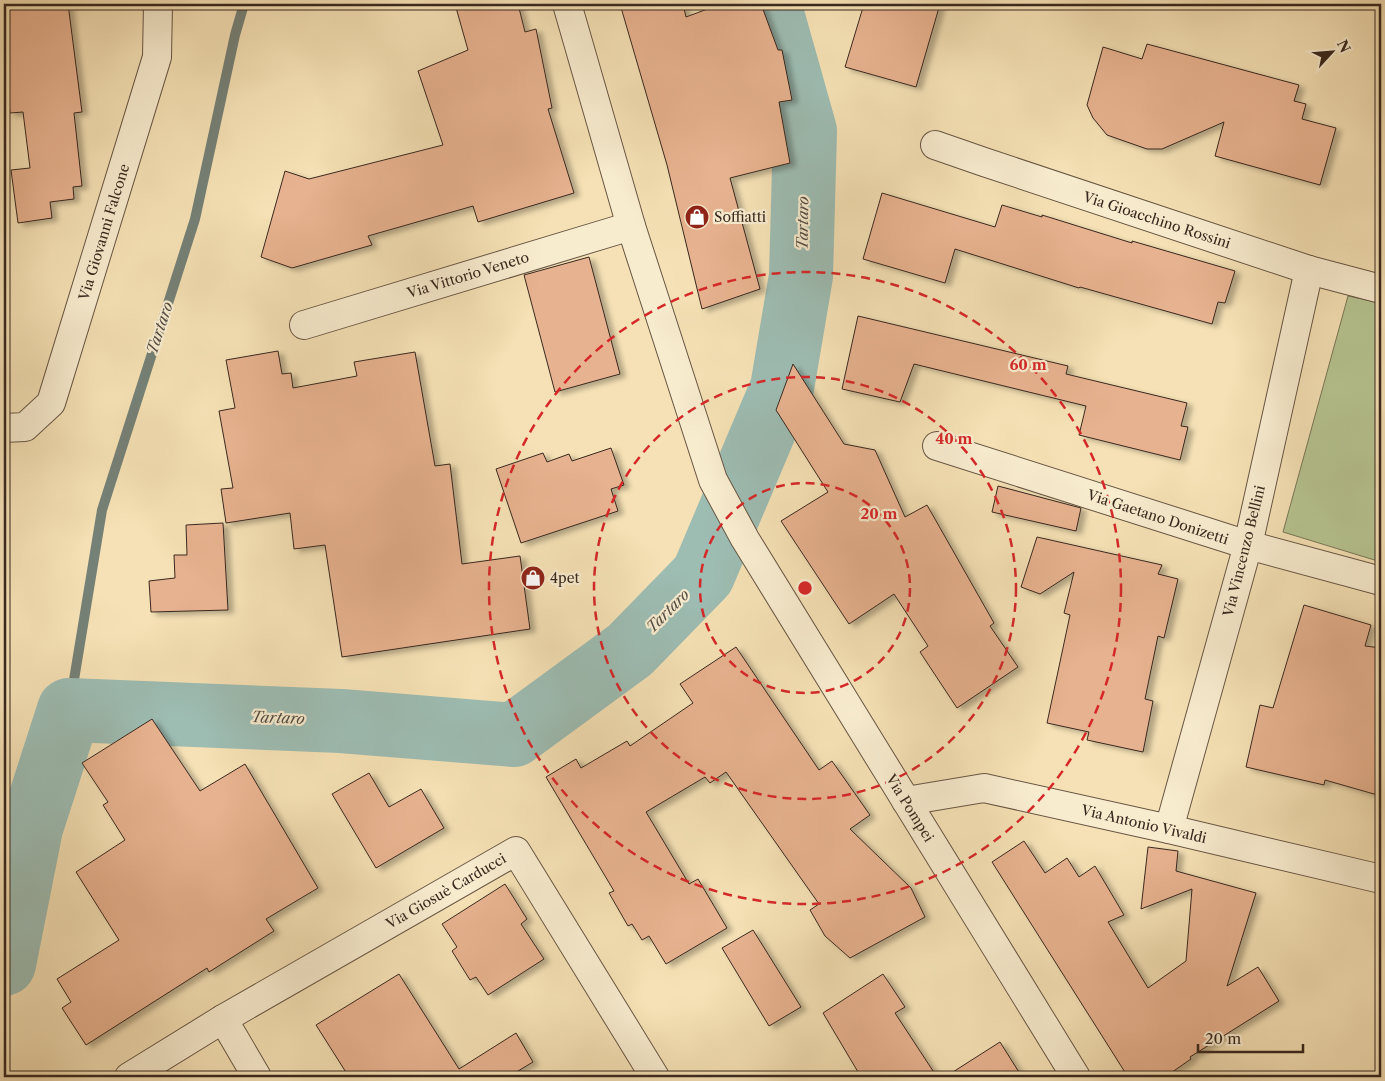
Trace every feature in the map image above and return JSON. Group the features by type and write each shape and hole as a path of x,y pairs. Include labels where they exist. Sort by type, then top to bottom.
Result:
{"street":[{"name":"Via Giovanni Falcone","path":"4,428 26,427 51,403 158,57 158,4"},
{"path":"567,4 631,226"},
{"name":"Via Gioacchino Rossini","path":"936,145 993,166 1309,270 1381,288"},
{"name":"Via Vittorio Veneto","path":"304,325 631,226"},
{"name":"Via Pompei","path":"631,226 713,480 745,539 1076,1077"},
{"name":"Via Vincenzo Bellini","path":"1169,828 1248,545 1309,270"},
{"name":"Via Gaetano Donizetti","path":"937,446 1248,545 1381,581"},
{"name":"Via Antonio Vivaldi","path":"906,801 984,788 1169,828 1381,879"},
{"name":"Via Giosuè Carducci","path":"224,1019 516,851 655,1077"},
{"path":"129,1077 224,1019 257,1077"}],"green space":[{"path":"1348,296 1381,303 1381,562 1283,532"}],"building":[{"path":"4,4 68,4 82,112 74,113 82,186 73,187 74,199 50,202 52,218 18,223 11,170 30,168 23,112 10,113 4,68"},
{"path":"455,4 518,4 525,32 536,29 552,108 548,109 574,193 478,222 473,206 368,236 372,245 292,268 261,257 285,171 309,179 443,145 418,71 468,50"},
{"path":"620,4 683,4 686,17 721,4 761,4 778,50 782,50 792,100 779,102 790,163 730,178 760,289 702,309 667,165"},
{"path":"864,4 940,4 916,87 845,67"},
{"path":"1147,44 1299,85 1294,101 1306,104 1302,119 1336,128 1320,185 1215,156 1224,122 1162,149 1147,149 1107,135 1093,118 1087,105 1103,47 1142,59"},
{"path":"882,193 995,227 1002,205 1235,271 1225,303 1218,302 1212,324 1079,288 955,249 945,283 863,259"},
{"path":"589,257 620,374 555,392 524,275"},
{"path":"858,316 1068,366 1066,374 1187,403 1181,426 1188,427 1180,460 1079,435 1086,406 914,364 900,402 842,389"},
{"path":"278,351 282,374 291,373 293,388 357,376 354,362 415,352 435,466 450,464 462,564 520,556 530,629 342,657 325,545 294,549 290,513 226,523 221,489 233,488 219,411 235,408 226,360"},
{"path":"793,364 844,444 875,450 905,517 927,505 994,623 990,626 1018,667 957,708 920,652 928,646 894,594 849,624 781,521 828,492 776,410"},
{"path":"611,448 624,485 611,489 618,511 521,543 496,469 543,453 547,462 569,454 572,461"},
{"path":"998,486 1081,508 1076,531 992,512"},
{"path":"223,523 228,610 151,612 149,581 175,578 174,555 187,555 186,525"},
{"path":"1037,537 1162,565 1158,574 1178,579 1164,638 1158,636 1145,699 1153,701 1143,752 1087,740 1089,732 1047,723 1070,615 1064,613 1074,572 1040,594 1021,587"},
{"path":"1304,605 1371,625 1365,646 1381,648 1381,796 1325,780 1324,785 1246,767 1260,705 1273,708"},
{"path":"736,647 819,770 832,761 870,815 850,829 911,888 925,917 850,958 825,936 810,910 819,904 726,772 710,783 705,777 646,812 689,884 698,879 727,928 666,964 649,936 642,940 632,924 628,926 609,893 614,891 546,777 576,759 581,768 627,741 630,746 693,703 680,684"},
{"path":"152,719 200,791 245,764 318,888 266,919 274,931 209,972 207,968 86,1045 62,1008 71,1002 57,979 119,940 76,872 125,840 103,805 108,802 82,763"},
{"path":"369,773 389,807 421,789 444,828 376,868 332,794"},
{"path":"1024,841 1045,873 1067,858 1079,877 1095,866 1124,915 1108,922 1148,988 1186,961 1192,889 1141,909 1148,847 1178,851 1176,871 1256,893 1227,986 1258,967 1279,1001 1190,1057 1191,1059 1165,1077 1128,1077 992,862"},
{"path":"505,884 527,919 521,924 544,959 488,995 476,977 470,980 452,951 457,947 442,924"},
{"path":"753,930 801,1007 769,1026 722,948"},
{"path":"399,974 459,1069 516,1033 533,1062 508,1077 349,1077 316,1025"},
{"path":"883,974 905,1007 895,1013 937,1077 861,1077 823,1013"},
{"path":"1000,1042 1022,1077 945,1077"}],"waterway":[{"name":"Tartaro","path":"69,710 102,510 195,219 235,35 244,4"},
{"name":"Tartaro","path":"4,964 31,828 69,710 341,721 514,735 630,650 703,575 782,388 801,276 805,131 768,4"}],"place":[{"name":"Soffiatti","path":"697,217"},
{"name":"4pet","path":"533,578"}]}
